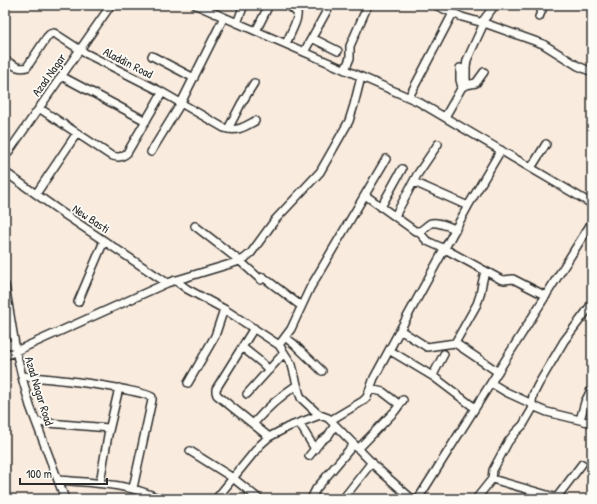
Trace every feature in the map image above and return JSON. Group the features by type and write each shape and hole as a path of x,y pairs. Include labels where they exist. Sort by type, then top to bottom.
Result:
{"street":[{"name":"Azad Nagar","path":"5,157 111,5"},
{"path":"196,5 417,101 592,204"},
{"path":"237,23 244,5"},
{"path":"256,31 269,5"},
{"path":"286,44 298,16 296,12 287,5"},
{"path":"304,52 330,5"},
{"path":"345,70 350,58 350,46 368,5"},
{"path":"435,5 462,17 543,44 578,66 592,71"},
{"path":"445,117 464,86 467,60 483,23 495,5"},
{"path":"539,17 544,5"},
{"path":"409,97 453,13"},
{"path":"151,152 181,103 224,17"},
{"name":"Aladdin Road","path":"5,60 16,67 27,67 46,37 54,33 91,56 228,129"},
{"path":"312,38 338,51"},
{"path":"152,56 194,78"},
{"path":"460,68 460,80 464,86"},
{"path":"464,86 476,83 484,72"},
{"path":"61,76 146,121"},
{"path":"5,356 16,348 167,283 245,258 251,253 276,220 320,172 349,121 361,77"},
{"path":"254,83 240,104 228,129 241,129 255,121"},
{"path":"39,108 110,155 119,157 128,153 162,93"},
{"path":"36,194 77,134"},
{"path":"395,216 438,144"},
{"path":"531,168 546,144"},
{"path":"309,456 328,436 333,422 363,401 389,350 468,206 501,150"},
{"path":"279,345 294,323 310,288 386,159"},
{"path":"381,206 402,169"},
{"name":"New Basti","path":"5,172 167,283"},
{"path":"414,182 468,206"},
{"path":"365,195 418,231 427,241 445,249 502,280 513,279 546,296"},
{"path":"418,499 592,222"},
{"path":"418,231 434,223 456,229"},
{"path":"195,226 240,260 262,279 301,306"},
{"path":"78,302 104,241"},
{"path":"455,343 477,304 485,271"},
{"path":"175,280 187,289 224,309 279,345 293,368 301,398 312,409 333,422 356,447 412,499"},
{"name":"Azad Nagar Road","path":"5,285 16,348 30,406 65,499"},
{"path":"476,499 492,479 493,470 508,442 523,425 533,405 533,395 564,341 592,303"},
{"path":"188,383 215,336 224,309"},
{"path":"254,328 216,389 216,392 217,395 269,437"},
{"path":"400,330 427,347 455,343 498,372"},
{"path":"285,337 322,371"},
{"path":"5,343 16,348"},
{"path":"242,347 269,370"},
{"path":"389,350 434,377 475,408"},
{"path":"247,394 284,353"},
{"path":"434,377 434,373 444,354"},
{"path":"22,376 74,381 119,388 152,397 133,488"},
{"path":"491,383 547,412 592,423"},
{"path":"253,424 267,408 297,385"},
{"path":"100,483 105,450 119,388"},
{"path":"580,420 585,402 592,388"},
{"path":"311,499 316,489 356,447 396,411 400,401 383,392 370,389"},
{"path":"216,499 260,445 269,437 320,415"},
{"path":"36,422 110,428"},
{"path":"299,423 315,449"},
{"path":"190,451 233,478 259,499"},
{"path":"343,499 372,462"},
{"path":"492,479 559,498 582,464"},
{"path":"58,480 100,483 133,488 160,499"}]}
